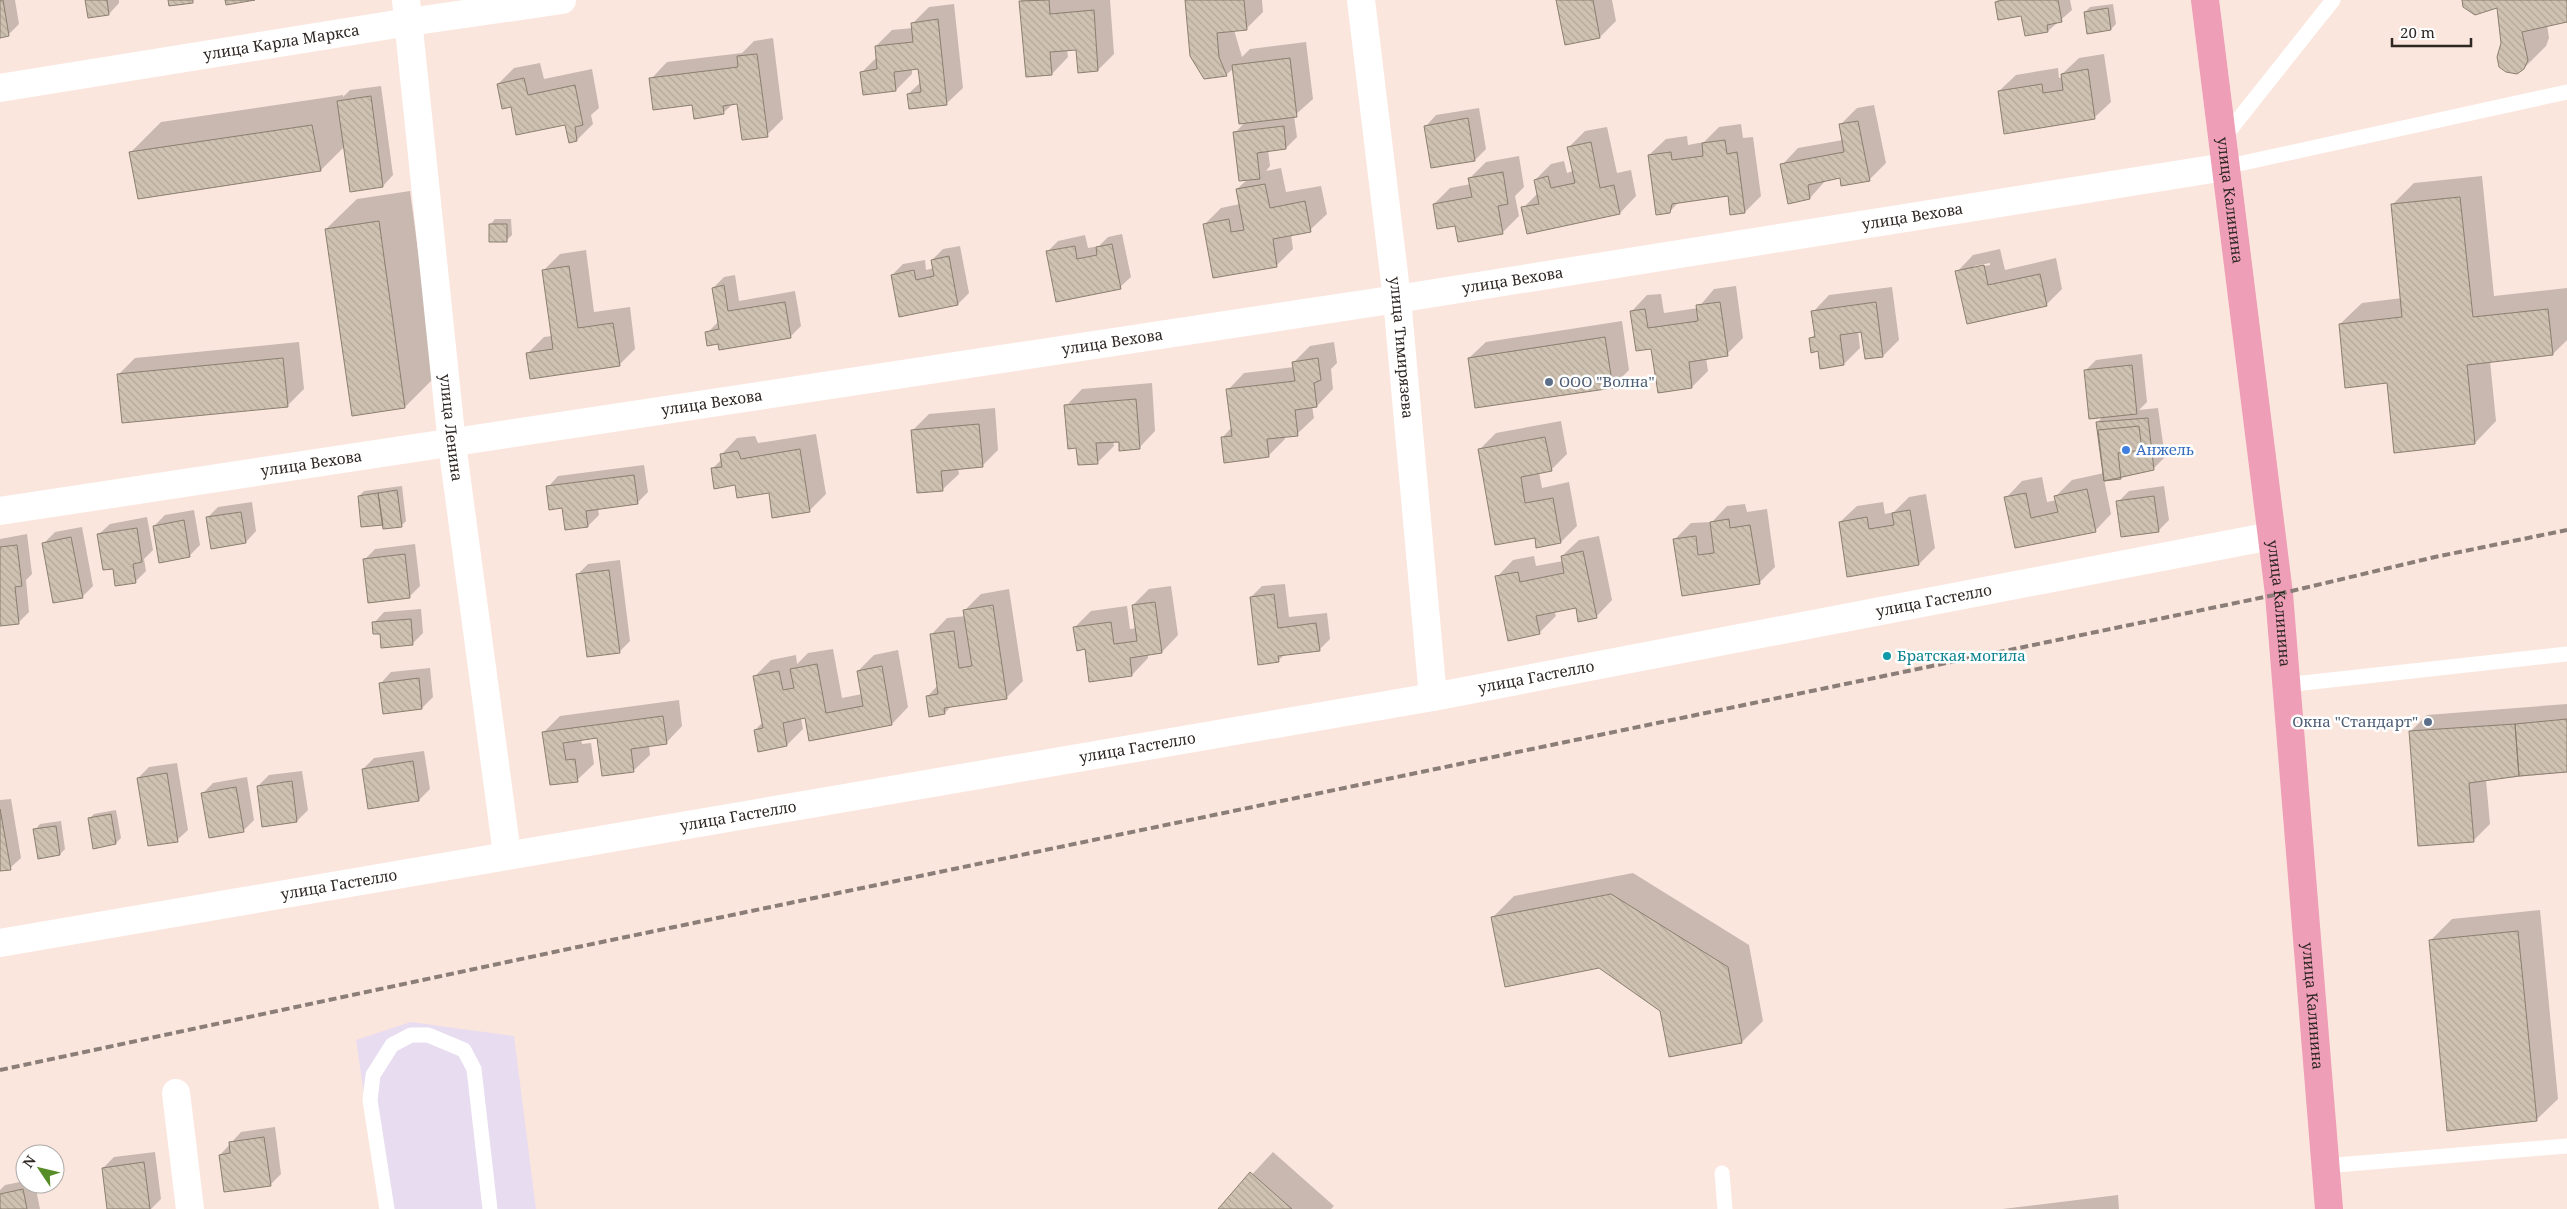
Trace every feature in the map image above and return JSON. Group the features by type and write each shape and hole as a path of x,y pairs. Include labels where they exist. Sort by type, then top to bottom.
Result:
{"main road":[{"name":"улица Калинина","path":"2205,0 2279,594 2329,1209"}],"street":[{"name":"улица Карла Маркса","path":"0,88 407,11 562,0"},
{"name":"улица Тимирязева","path":"1361,0 1397,299 1433,696"},
{"name":"улица Ленина","path":"407,11 452,444 507,854"},
{"name":"улица Вехова","path":"0,511 452,444 1397,299 2223,154"},
{"name":"улица Гастелло","path":"0,943 507,854 1433,696 2271,536"},
{"path":"176,1093 190,1209"}],"lane":[{"path":"2223,154 2333,0"},
{"path":"2223,154 2567,92"},
{"path":"2285,685 2567,654"},
{"path":"387,1209 370,1100 373,1075 392,1046 411,1035 428,1035 464,1050 474,1068 490,1209"},
{"path":"2324,1166 2567,1146"},
{"path":"1722,1173 1725,1209"}],"shaded area":[{"path":"411,1022 514,1036 536,1209 381,1209 356,1040"}],"building":[{"path":"0,0 3,0 9,36 0,38"},
{"path":"85,0 107,0 109,15 88,18"},
{"path":"168,0 193,0 193,3 169,6"},
{"path":"225,0 255,0 226,5"},
{"path":"1049,0 1050,14 1094,10 1098,71 1078,73 1076,50 1050,52 1052,75 1026,77 1019,1"},
{"path":"1185,0 1244,0 1247,30 1217,33 1219,57 1227,76 1204,79 1190,56"},
{"path":"1556,0 1593,0 1600,38 1565,45"},
{"path":"2003,0 2058,0 2062,22 2047,25 2048,32 2025,36 2021,16 1998,20 1995,2"},
{"path":"2462,0 2567,0 2567,22 2522,32 2528,60 2524,69 2517,74 2506,72 2499,67 2497,57 2501,43 2497,8 2475,15 2463,7"},
{"path":"2108,8 2111,30 2087,34 2084,12"},
{"path":"938,19 947,105 909,109 907,94 921,92 918,69 894,72 896,91 863,95 860,72 877,69 875,46 913,42 911,23"},
{"path":"757,54 768,137 742,140 737,104 723,106 724,114 694,119 692,105 653,110 649,78 738,67 737,56"},
{"path":"1290,58 1297,117 1239,124 1232,65"},
{"path":"2088,69 2095,119 2004,134 1998,91 2042,84 2043,93 2063,90 2061,74"},
{"path":"524,78 528,95 575,85 583,125 575,127 577,141 569,143 565,125 516,135 511,107 502,109 497,84"},
{"path":"371,96 383,187 350,192 337,101"},
{"path":"1468,118 1475,161 1431,168 1424,126"},
{"path":"1858,121 1870,181 1841,186 1840,178 1808,185 1810,199 1788,204 1780,164 1844,152 1839,124"},
{"path":"312,125 321,171 138,199 129,152"},
{"path":"1284,126 1286,149 1257,153 1260,179 1239,181 1233,132"},
{"path":"1725,140 1727,154 1737,152 1745,213 1730,215 1728,196 1672,204 1670,213 1656,215 1648,155 1671,152 1672,160 1703,156 1702,143"},
{"path":"1591,142 1600,188 1614,185 1620,214 1527,234 1521,207 1539,204 1534,180 1548,176 1551,188 1575,183 1567,147"},
{"path":"1503,172 1508,204 1498,206 1503,234 1458,242 1455,226 1437,229 1433,204 1472,197 1468,178"},
{"path":"1265,184 1270,208 1305,201 1311,232 1273,239 1277,267 1213,278 1203,224 1229,219 1231,232 1244,230 1236,189"},
{"path":"2460,197 2473,317 2548,309 2553,355 2467,365 2475,444 2394,453 2387,383 2345,388 2339,324 2402,317 2391,204"},
{"path":"379,221 405,408 352,416 325,229"},
{"path":"489,224 507,224 507,242 489,242"},
{"path":"1112,244 1121,289 1056,302 1046,251 1075,246 1077,259 1097,255 1096,247"},
{"path":"949,256 958,305 899,317 891,275 914,270 916,280 934,276 931,260"},
{"path":"1984,265 1988,285 2040,274 2047,306 1967,324 1955,271"},
{"path":"569,266 578,328 613,323 620,366 530,379 526,353 553,349 542,270"},
{"path":"724,285 728,311 785,302 791,338 719,350 718,344 707,346 705,332 719,329 712,288"},
{"path":"1720,302 1728,356 1689,362 1692,388 1658,393 1651,349 1636,351 1630,311 1645,309 1648,328 1698,321 1696,305"},
{"path":"1876,302 1883,357 1865,359 1861,332 1840,335 1844,365 1820,369 1818,351 1811,353 1809,338 1815,337 1811,311"},
{"path":"1605,337 1613,388 1475,408 1468,358"},
{"path":"283,358 288,407 122,423 117,374"},
{"path":"1318,358 1321,380 1314,383 1317,407 1295,410 1298,436 1267,439 1269,457 1224,463 1221,437 1232,436 1226,389 1295,381 1292,362"},
{"path":"2132,365 2137,414 2089,419 2084,370"},
{"path":"1136,399 1140,449 1119,451 1119,442 1096,443 1098,464 1078,465 1076,448 1068,449 1064,405"},
{"name":"Анжель","path":"2148,418 2154,470 2104,481 2096,422"},
{"path":"979,424 983,467 941,471 943,491 917,493 911,430"},
{"path":"2139,426 2142,450 2118,453 2121,479 2104,481 2098,430"},
{"path":"1545,437 1552,471 1521,477 1525,503 1553,498 1561,543 1536,548 1535,538 1495,545 1478,449"},
{"path":"800,449 810,512 772,518 769,493 737,498 735,485 714,489 711,468 722,467 720,454 738,451 741,459"},
{"path":"634,475 638,504 586,511 588,527 565,530 562,508 549,510 546,486"},
{"path":"2087,489 2096,532 2015,548 2004,497 2026,493 2031,518 2058,512 2054,496"},
{"path":"397,490 402,527 383,529 378,493"},
{"path":"378,493 383,525 361,527 358,496"},
{"path":"2154,496 2159,532 2121,537 2116,501"},
{"path":"1910,510 1919,565 1847,577 1839,522 1867,517 1869,529 1894,525 1892,513"},
{"path":"241,512 246,543 211,549 206,517"},
{"path":"1729,519 1730,528 1750,525 1760,584 1682,596 1673,539 1696,536 1698,555 1714,553 1710,522"},
{"path":"184,520 190,557 159,563 153,526"},
{"path":"137,528 142,562 133,564 136,583 115,586 113,569 103,570 97,534"},
{"path":"71,537 83,598 53,603 42,543"},
{"path":"17,545 22,586 15,587 19,624 0,626 0,547"},
{"path":"1583,551 1597,618 1578,622 1576,608 1536,616 1540,634 1508,641 1495,576 1518,572 1520,582 1564,573 1561,556"},
{"path":"405,554 410,598 368,603 363,559"},
{"path":"609,570 620,653 587,657 576,574"},
{"path":"1274,594 1278,628 1316,623 1320,651 1278,656 1279,662 1258,665 1250,597"},
{"path":"1155,602 1162,653 1130,658 1132,676 1089,682 1085,649 1077,651 1073,627 1111,622 1114,644 1137,641 1132,605"},
{"path":"993,605 1007,699 944,708 945,714 929,717 926,696 938,694 930,634 954,631 959,668 972,666 963,610"},
{"path":"411,619 413,645 381,648 380,634 373,634 372,622"},
{"path":"817,664 826,713 863,706 857,671 882,666 892,725 809,741 805,718 783,723 787,746 758,752 754,730 763,728 753,676 779,671 783,690 794,688 790,669"},
{"path":"419,678 422,709 383,714 379,683"},
{"path":"663,716 667,744 631,749 634,772 602,776 597,738 563,743 566,760 575,759 578,782 550,785 542,732"},
{"path":"2567,719 2567,772 2519,776 2515,724"},
{"path":"2515,724 2519,776 2469,783 2474,842 2418,846 2409,731"},
{"path":"413,761 419,801 368,809 362,769"},
{"path":"167,773 178,842 148,846 137,778"},
{"path":"292,781 297,822 262,827 257,786"},
{"path":"236,787 244,832 209,838 201,793"},
{"path":"0,809 11,870 0,871"},
{"path":"111,814 116,844 93,849 88,818"},
{"path":"56,826 60,855 38,859 33,829"},
{"path":"1611,894 1728,967 1742,1043 1669,1057 1660,1011 1599,968 1505,987 1491,917"},
{"path":"2518,931 2537,1121 2447,1131 2429,940"},
{"path":"264,1137 271,1186 224,1192 219,1155 230,1153 229,1142"},
{"path":"144,1162 150,1209 107,1209 102,1168"},
{"path":"1250,1172 1292,1209 1218,1209"},
{"path":"15,1191 15,1194 24,1194 27,1209 0,1209 0,1194"}],"railway":[{"path":"0,1070 573,948 2279,594 2435,557 2567,530"}],"place":[{"name":"ООО \"Волна\"","path":"1549,382"},
{"name":"Анжель","path":"2126,450"},
{"name":"Братская могила","path":"1887,656"},
{"name":"Окна \"Стандарт\"","path":"2428,722"}]}
